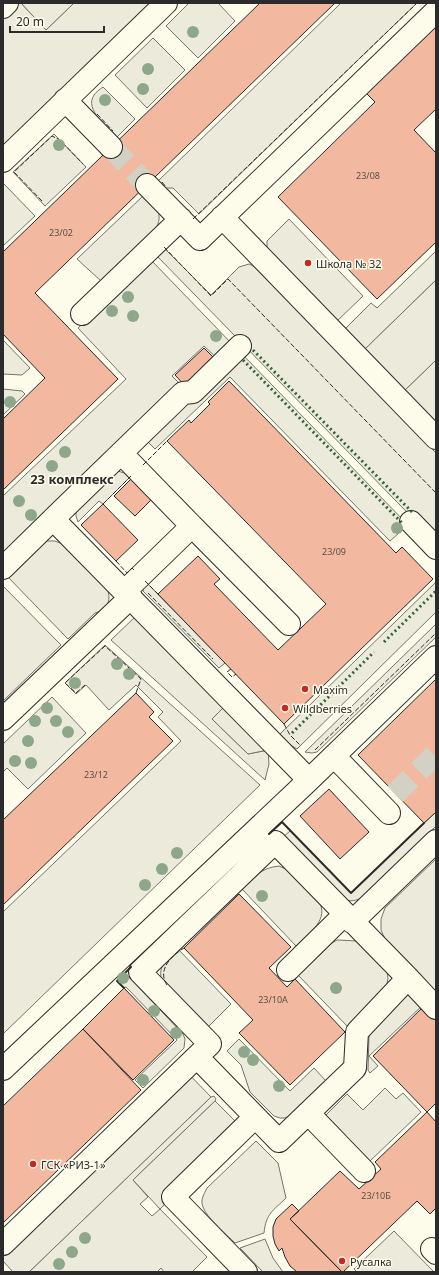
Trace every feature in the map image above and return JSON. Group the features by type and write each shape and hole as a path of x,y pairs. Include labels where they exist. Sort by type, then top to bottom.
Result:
{"lane":[{"path":"3,6 7,3"},
{"path":"3,161 166,3"},
{"path":"147,185 200,239 436,11"},
{"path":"66,100 111,147"},
{"path":"222,217 436,438"},
{"path":"82,314 181,219"},
{"path":"3,568 183,393 193,392 240,346"},
{"path":"121,453 289,624"},
{"path":"53,518 309,780"},
{"path":"411,522 436,548"},
{"path":"3,719 128,594 192,526"},
{"path":"3,1069 436,658"},
{"path":"334,756 389,804"},
{"path":"288,970 436,841"},
{"path":"3,1244 210,1044 140,972 275,842 436,1008"},
{"path":"197,1057 279,1141 355,1068 357,1032 408,978"},
{"path":"308,1113 364,1171"},
{"path":"246,1272 173,1197 255,1117"}],"shaded area":[{"path":"14,3 21,3 46,30 74,3 151,3 3,146 3,13"},
{"path":"21,3 74,3 46,30"},
{"path":"189,3 218,3 235,21 198,58 166,26"},
{"path":"341,3 417,3 199,214 173,188 162,188 156,183"},
{"path":"153,38 185,70 147,108 115,75"},
{"path":"103,87 135,119 117,137 98,118 92,106 94,95"},
{"path":"54,134 86,167 45,206 13,172"},
{"path":"3,183 35,216 3,246"},
{"path":"144,195 158,213 159,222 157,227 153,234 101,281 77,259"},
{"path":"289,219 363,296 335,323 267,250 267,241"},
{"path":"164,248 211,295 239,267 249,264 257,268 436,453 436,542 156,255"},
{"path":"436,251 436,280 363,351 343,331 371,303 377,308"},
{"path":"151,260 234,346 219,360 204,346 172,376 182,386 3,554 3,496 126,379 78,328"},
{"path":"436,280 436,360 403,392 363,351"},
{"path":"3,340 30,368 22,375 3,374"},
{"path":"240,352 408,525 390,541 230,377 155,449 148,442"},
{"path":"436,360 436,426 403,392"},
{"path":"3,389 22,391 25,394 3,415"},
{"path":"118,471 124,473 129,478 103,504 99,501 78,522 76,509"},
{"path":"46,541 55,541 65,545 106,586 109,595 106,606 95,613 68,639 5,574"},
{"path":"144,580 225,663 219,668 143,591"},
{"path":"436,582 436,612 297,749 279,735"},
{"path":"3,586 61,645 3,701"},
{"path":"136,616 226,705 212,719 248,754 268,750 269,764 265,780 111,640"},
{"path":"436,624 436,637 317,752 305,752"},
{"path":"105,645 260,785 3,1034 3,912 181,741 158,717 163,712 136,685 109,710 86,685 76,694 65,683"},
{"path":"52,697 86,733 28,789 7,768 3,772 3,744"},
{"path":"226,705 268,750 248,754 212,719"},
{"path":"436,812 436,826 363,897 353,901 343,899 283,837 290,831 351,893"},
{"path":"436,859 436,992 385,939 381,930 381,919 385,908"},
{"path":"279,866 288,870 297,877 315,896 321,907 322,914 320,920 312,931 296,946 242,889 262,871"},
{"path":"337,940 358,941 387,970 388,979 386,988 349,1028 298,975"},
{"path":"178,949 231,1004 206,1029 163,984 161,973 163,964"},
{"path":"125,973 183,1034 185,1039 184,1048 143,1088 135,1080 177,1040 126,987 124,988 117,981"},
{"path":"409,988 424,1004 369,1056 378,1066 370,1073 368,1070 369,1035"},
{"path":"239,1039 290,1091 314,1068 327,1082 291,1115 285,1118 274,1116 250,1092 241,1065 227,1051"},
{"path":"184,1069 211,1097 29,1272 13,1272 3,1261 3,1244"},
{"path":"385,1088 396,1099 403,1093 421,1112 370,1161 326,1115 347,1094 363,1110"},
{"path":"214,1096 216,1099 215,1101 133,1180 148,1197 140,1204 152,1216 160,1209 207,1257 192,1272 164,1272 161,1268 157,1272 29,1272 211,1097"},
{"path":"215,1101 243,1129 160,1209 133,1180"},
{"path":"256,1141 278,1163 286,1198 268,1217 264,1233 235,1243 208,1216 203,1207 202,1199 207,1188"},
{"path":"394,1231 434,1272 357,1272 354,1269"},
{"path":"265,1239 273,1258 283,1272 263,1272 240,1248"}],"building":[{"path":"260,3 335,3 35,293 118,379 3,490 3,419 45,378 3,334 3,252"},
{"path":"436,25 436,109 414,130 436,153 436,242 377,299 278,197 375,102 366,93"},
{"path":"204,348 217,361 188,389 175,375"},
{"path":"229,381 396,553 402,547 433,579 284,724 158,594 198,556 220,579 214,584 278,650 326,604 167,441 189,420 191,423 210,404 208,402"},
{"path":"131,479 151,500 135,516 114,496"},
{"path":"103,504 138,540 116,561 81,525"},
{"path":"436,679 436,812 424,823 358,755"},
{"path":"136,693 154,712 149,717 173,741 3,905 3,820"},
{"path":"329,789 369,832 340,859 300,816"},
{"path":"239,894 291,947 269,968 287,987 295,979 345,1032 290,1085 239,1033 253,1020 184,948"},
{"path":"124,988 174,1040 133,1080 83,1029"},
{"path":"423,1007 436,1020 436,1103 427,1112 373,1056"},
{"name":"ГСК «РИЗ-1»","path":"83,1029 141,1090 3,1223 3,1106"},
{"path":"427,1112 436,1122 436,1208 430,1214 417,1201 342,1272 290,1219 340,1171 359,1189 381,1169 375,1162"},
{"path":"292,1204 299,1211 290,1219 342,1272 297,1272 290,1266 282,1248 279,1251 275,1244 273,1227 276,1219"}],"tunnel":[{"path":"111,147 147,185"},
{"path":"395,794 436,754"}],"hedge":[{"path":"253,350 413,513"},
{"path":"243,360 402,523"},
{"path":"384,642 436,591"},
{"path":"292,733 374,652"}],"fence":[{"path":"193,219 417,3"},
{"path":"97,114 113,131"},
{"path":"42,201 14,172 52,136 60,140 83,164"},
{"path":"162,182 166,187"},
{"path":"164,247 211,296 228,279 436,493"},
{"path":"143,465 167,441"},
{"path":"103,504 131,476"},
{"path":"116,561 127,573 132,568 134,570"},
{"path":"145,581 158,594"},
{"path":"148,593 213,659"},
{"path":"315,750 436,633"},
{"path":"85,685 76,693 65,683 105,646 141,679 136,693"},
{"path":"231,669 227,672 232,677 236,674"},
{"path":"284,724 290,735 300,745"},
{"path":"167,985 164,979 167,964 174,955 184,948"}],"wall":[{"path":"269,834 282,822 351,893 424,823"},
{"path":"124,988 117,981 131,967"}],"place":[{"name":"Школа № 32","path":"308,263"},
{"name":"Maxim","path":"305,689"},
{"name":"Wildberries","path":"285,708"},
{"name":"ГСК «РИЗ-1»","path":"33,1164"},
{"name":"Русалка","path":"342,1261"}],"district":[{"name":"23 комплекс","path":"72,479"}]}
